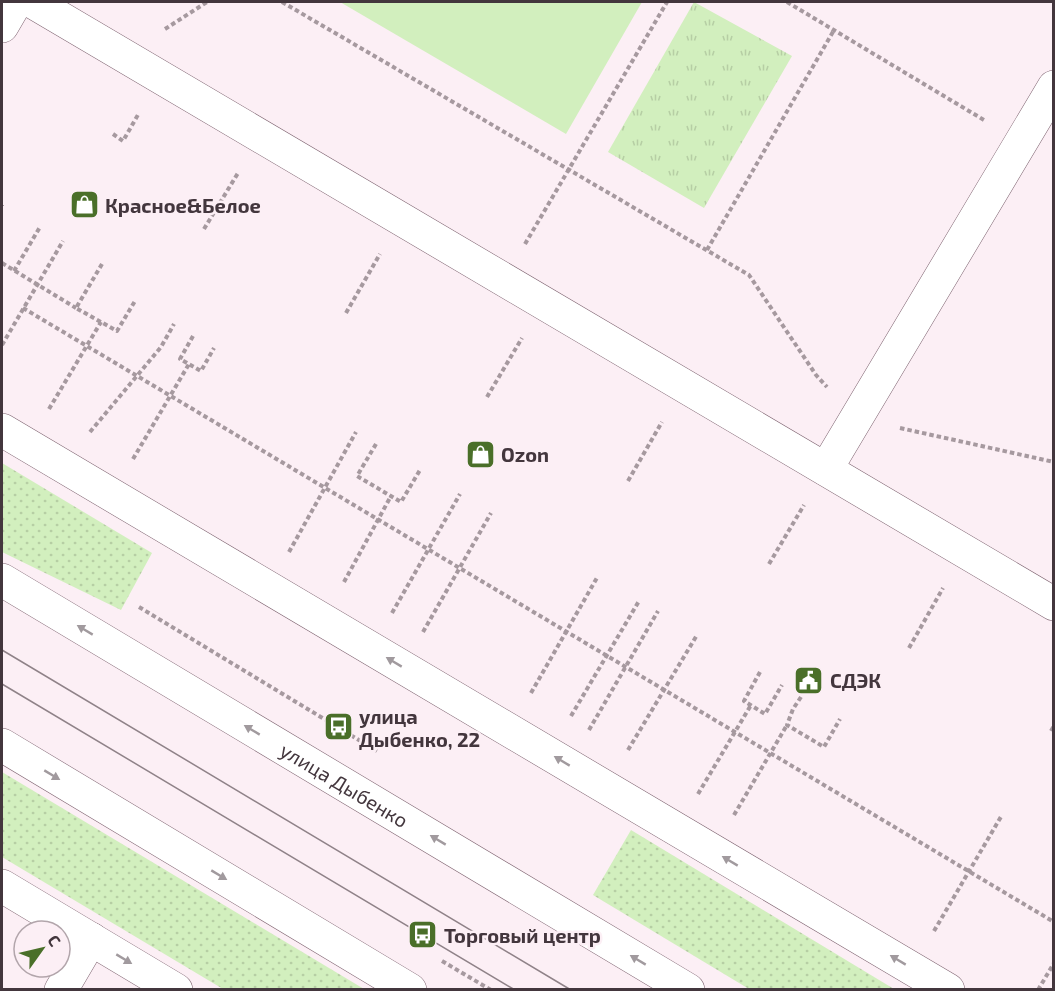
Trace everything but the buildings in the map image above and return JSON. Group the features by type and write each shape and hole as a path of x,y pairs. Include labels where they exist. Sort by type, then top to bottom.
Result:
{"street":[{"path":"2,26 16,2"},
{"path":"33,2 1053,604"},
{"path":"825,469 1053,87"},
{"path":"2,430 948,990"},
{"name":"улица Дыбенко","path":"2,580 688,990"},
{"path":"2,745 410,990"},
{"path":"2,886 176,990"},
{"path":"61,990 91,939"}],"path":[{"path":"282,2 749,275 816,375 855,418 1053,462"},
{"path":"504,279 668,2"},
{"path":"787,2 1021,142"},
{"path":"707,250 834,30"},
{"path":"204,229 260,136"},
{"path":"346,313 400,218"},
{"path":"14,271 40,227"},
{"path":"2,345 63,241"},
{"path":"2,263 117,331 135,301"},
{"path":"76,308 102,264"},
{"path":"487,397 543,303"},
{"path":"23,308 1053,922"},
{"path":"46,415 101,322"},
{"path":"85,438 161,347 174,324"},
{"path":"194,336 180,359 201,371 214,348"},
{"path":"130,465 189,364"},
{"path":"628,481 683,385"},
{"path":"285,558 356,432"},
{"path":"376,444 357,476 401,502 420,470"},
{"path":"770,564 825,469"},
{"path":"388,620 460,494"},
{"path":"339,591 391,496"},
{"path":"419,638 491,513"},
{"path":"909,648 964,551"},
{"path":"525,702 598,576"},
{"path":"565,726 639,601"},
{"path":"139,607 378,752"},
{"path":"585,738 658,612"},
{"path":"622,760 697,635"},
{"path":"760,672 744,701 765,714 782,685"},
{"path":"729,824 801,697"},
{"path":"693,802 751,705"},
{"path":"787,725 824,747 840,719"},
{"path":"1050,731 1053,726"},
{"path":"933,932 1002,815"},
{"path":"1038,990 1053,963"}],"green space":[{"path":"340,2 642,2 566,134"},
{"path":"694,2 792,56 704,208 608,152"},
{"path":"2,463 152,553 121,610 2,552"},
{"path":"2,772 364,989 223,989 2,857"},
{"path":"631,830 894,989 749,989 593,895"}],"tram line":[{"path":"2,650 571,990"},
{"path":"2,684 515,990"}],"place":[{"name":"Красное&Белое","path":"84,205"},
{"name":"Ozon","path":"480,454"},
{"name":"СДЭК","path":"809,680"},
{"name":"улица Дыбенко, 22","path":"338,727"},
{"name":"Торговый центр","path":"423,935"}]}
